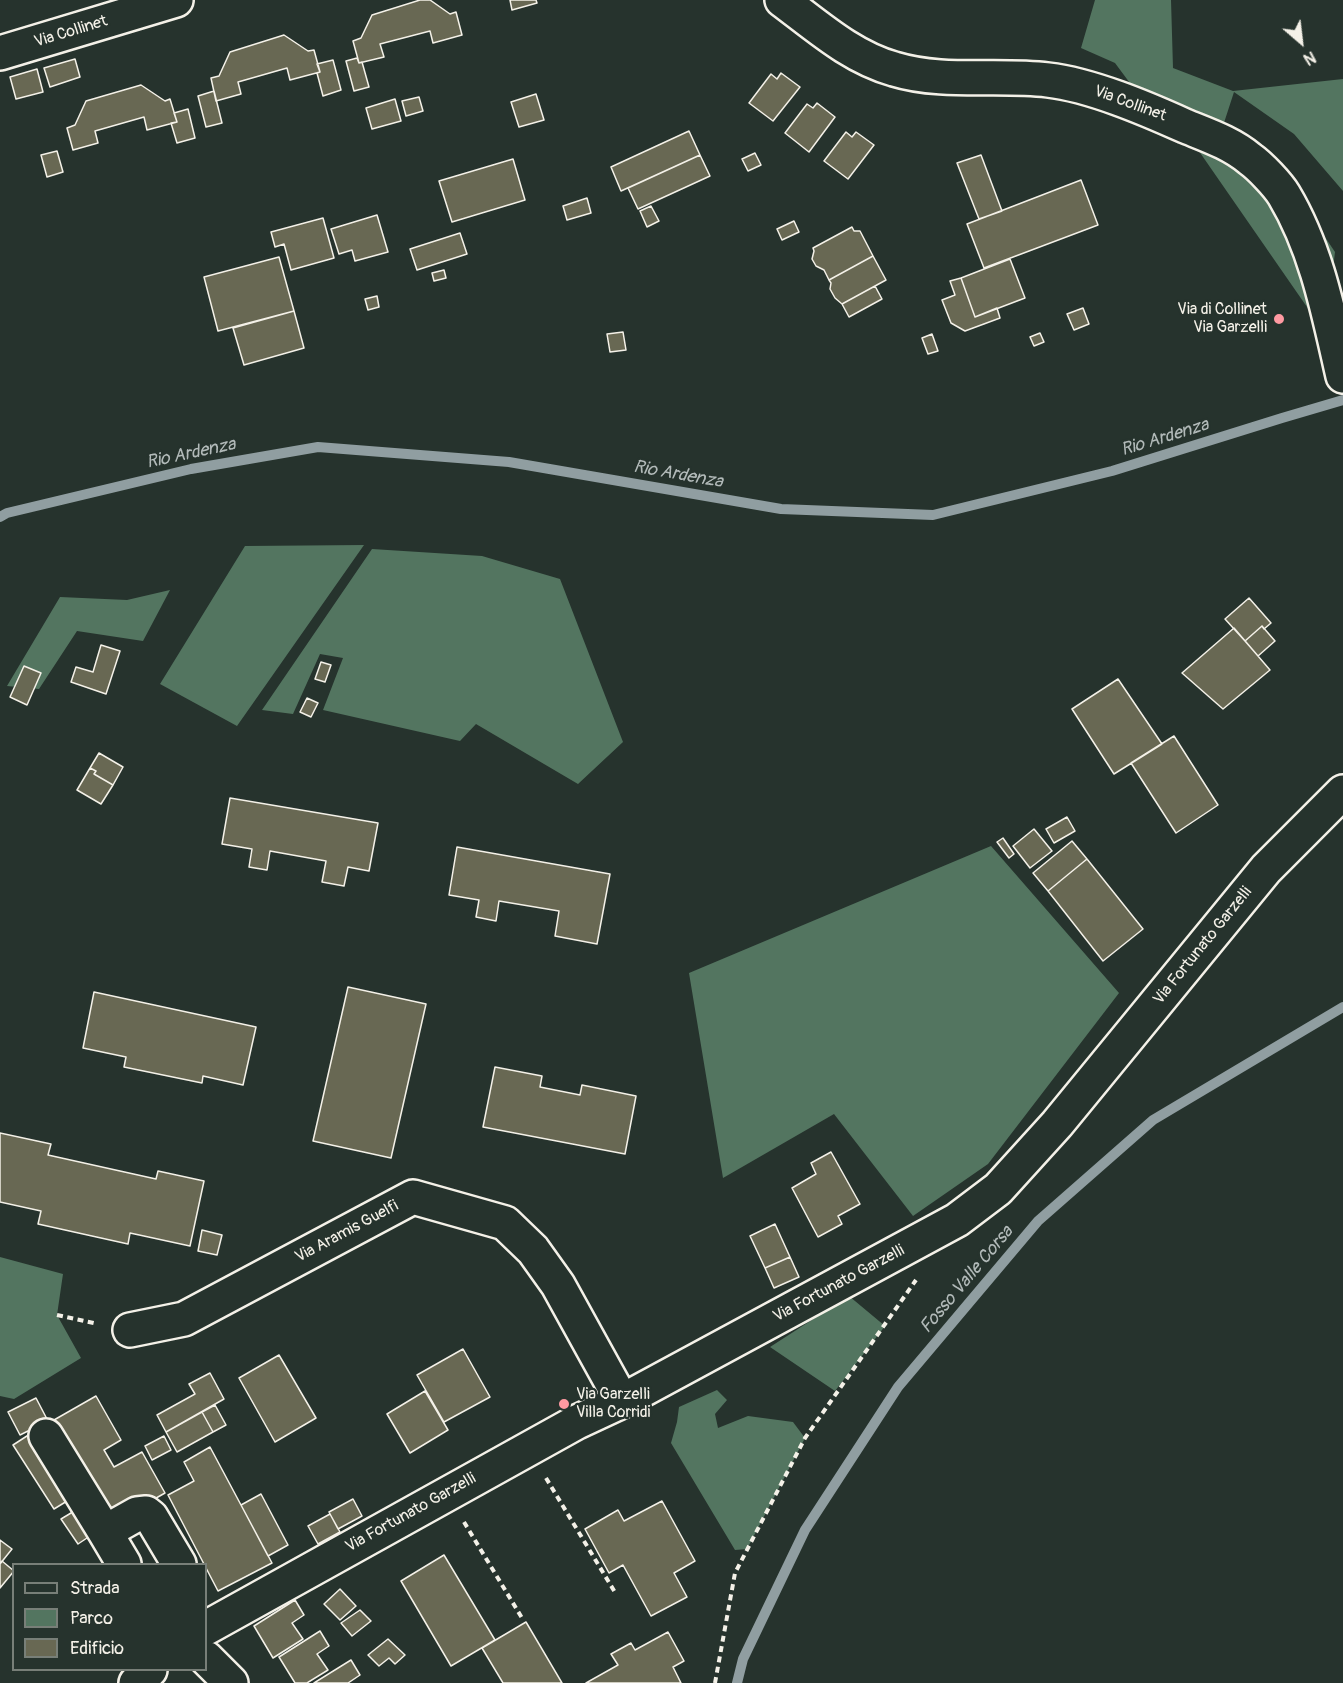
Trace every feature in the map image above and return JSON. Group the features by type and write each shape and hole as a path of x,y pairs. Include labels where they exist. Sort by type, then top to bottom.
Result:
{"street":[{"name":"Via Collinet","path":"0,53 176,0"},
{"name":"Via Collinet","path":"782,0 849,50 885,67 906,73 932,76 1046,80 1067,83 1169,117 1219,140 1251,159 1283,193 1306,235 1326,303 1340,365"},
{"name":"Via Fortunato Garzelli","path":"208,1621 957,1220 998,1189 1057,1124 1266,869 1343,792"},
{"name":"Via Aramis Guelfi","path":"130,1330 183,1318 413,1197 505,1223 533,1250 558,1285 622,1401"},
{"path":"45,1436 123,1563"},
{"path":"105,1532 137,1514 146,1512 151,1516 178,1563"},
{"path":"207,1659 231,1683"},
{"path":"136,1683 149,1671"}],"path":[{"path":"715,1683 735,1572 805,1438 918,1278"},
{"path":"57,1315 130,1330"},
{"path":"529,1449 616,1594"},
{"path":"447,1493 522,1618"}],"green space":[{"path":"1095,0 1171,0 1173,68 1233,91 1343,79 1343,191 1294,134 1234,92 1222,129 1272,158 1335,252 1325,333 1185,131 1141,98 1115,63 1081,48"},
{"path":"364,545 237,726 160,684 245,546"},
{"path":"372,549 482,556 560,579 623,742 578,784 476,724 460,741 323,710 343,658 320,654 293,714 262,710"},
{"path":"170,590 143,641 77,631 39,689 7,686 60,597 127,600"},
{"path":"991,846 1119,993 988,1164 913,1216 834,1114 723,1178 689,973"},
{"path":"0,1257 63,1274 57,1315 81,1358 14,1399 0,1396"},
{"path":"849,1296 885,1326 835,1391 770,1347"},
{"path":"717,1390 727,1400 715,1414 718,1428 748,1416 793,1422 805,1438 747,1549 735,1550 671,1443 679,1407"}],"building":[{"path":"420,0 430,0 450,14 456,12 462,35 433,43 430,31 380,44 384,57 359,63 353,41 361,38 372,15"},
{"path":"510,0 536,0 537,3 512,10"},
{"path":"284,35 308,51 314,50 320,72 290,80 287,68 238,82 241,94 216,101 211,78 219,76 230,52"},
{"path":"357,58 359,63 362,62 369,87 354,91 346,61"},
{"path":"75,59 80,77 50,87 44,68"},
{"path":"333,60 341,90 323,96 317,64"},
{"path":"37,69 43,92 16,99 10,77"},
{"path":"781,73 800,87 773,121 749,103 771,74 777,79"},
{"path":"141,85 165,101 170,99 177,122 147,130 144,117 95,131 98,143 73,150 67,128 75,125 86,101"},
{"path":"214,91 222,123 206,127 198,96"},
{"path":"536,94 544,120 519,127 511,102"},
{"path":"419,97 423,111 406,116 402,101"},
{"path":"395,99 401,121 372,129 366,108"},
{"path":"817,103 835,117 809,152 785,133 807,104 813,108"},
{"path":"188,109 195,138 177,143 171,123 177,122 174,113"},
{"path":"689,131 700,155 621,191 611,167"},
{"path":"846,132 852,137 856,132 874,145 848,179 824,161"},
{"path":"57,151 63,172 47,177 41,155"},
{"path":"755,153 761,165 748,171 742,159"},
{"path":"700,155 710,176 638,209 628,188"},
{"path":"981,155 1002,211 979,219 957,163"},
{"path":"513,159 525,200 452,222 439,181"},
{"path":"1081,180 1098,225 984,268 967,224"},
{"path":"587,198 591,213 567,220 563,206"},
{"path":"651,206 659,221 647,227 640,211"},
{"path":"377,215 388,252 355,261 352,250 339,254 331,229"},
{"path":"323,218 334,258 291,270 284,244 275,247 271,232"},
{"path":"794,221 799,232 782,240 777,229"},
{"path":"852,227 854,231 860,231 873,256 829,280 824,270 816,266 812,259 813,248"},
{"path":"460,233 467,254 417,270 410,249"},
{"path":"873,256 886,280 842,304 830,289 829,280"},
{"path":"279,257 294,311 218,331 204,277"},
{"path":"1010,259 1025,298 975,317 961,278"},
{"path":"444,270 446,278 434,281 432,273"},
{"path":"961,278 975,317 997,308 1000,318 965,331 951,323 942,300 955,295 950,281"},
{"path":"875,286 882,299 849,317 842,304"},
{"path":"377,296 379,307 368,310 365,299"},
{"path":"1083,308 1089,324 1074,330 1067,314"},
{"path":"294,311 304,348 244,365 233,328"},
{"path":"623,332 626,350 610,352 607,334"},
{"path":"1040,333 1044,342 1034,346 1030,337"},
{"path":"932,334 938,351 928,354 922,338"},
{"path":"1249,598 1271,623 1264,629 1262,626 1245,641 1225,619"},
{"path":"1262,626 1275,641 1258,656 1245,641"},
{"path":"1234,628 1270,670 1223,709 1182,673"},
{"path":"101,645 120,651 106,694 71,682 76,667 93,672"},
{"path":"321,662 331,665 325,682 315,679"},
{"path":"24,666 41,673 27,705 10,697"},
{"path":"1118,679 1162,744 1114,774 1072,709"},
{"path":"307,698 318,703 311,717 300,712"},
{"path":"1174,736 1218,805 1176,833 1131,763"},
{"path":"99,753 123,767 113,785 94,774 96,771 90,768"},
{"path":"90,768 96,771 94,774 113,785 101,804 77,790"},
{"path":"230,798 378,823 369,871 348,867 344,886 322,882 326,861 270,851 267,870 249,867 252,849 222,844"},
{"path":"1067,817 1075,831 1054,843 1046,829"},
{"path":"1034,829 1052,851 1030,868 1013,846"},
{"path":"1003,838 1014,854 1009,858 997,842"},
{"path":"1072,841 1087,859 1048,891 1033,873"},
{"path":"457,847 610,874 597,944 555,936 559,911 499,901 496,921 476,917 479,900 449,895"},
{"path":"1087,859 1143,929 1103,961 1048,891"},
{"path":"348,987 426,1004 391,1158 313,1141"},
{"path":"94,992 256,1027 243,1085 203,1076 202,1083 124,1067 126,1057 83,1048"},
{"path":"495,1067 542,1076 540,1087 580,1095 582,1085 636,1096 625,1154 483,1127"},
{"path":"0,1133 51,1144 48,1155 156,1179 158,1171 204,1181 190,1246 130,1233 128,1244 38,1224 41,1211 0,1202"},
{"path":"831,1152 860,1204 838,1216 842,1224 818,1237 792,1188 816,1174 811,1163"},
{"path":"775,1224 790,1257 765,1268 750,1236"},
{"path":"202,1230 222,1235 217,1255 198,1251"},
{"path":"790,1257 799,1277 774,1288 765,1268"},
{"path":"463,1349 490,1397 444,1422 417,1375"},
{"path":"279,1355 316,1418 275,1442 239,1378"},
{"path":"210,1373 224,1399 166,1432 157,1415 195,1394 189,1384"},
{"path":"425,1391 448,1430 410,1453 387,1414"},
{"path":"96,1396 121,1440 104,1450 114,1467 142,1452 165,1493 112,1523 54,1420"},
{"path":"36,1398 48,1421 20,1435 8,1412"},
{"path":"215,1405 226,1425 213,1432 202,1412"},
{"path":"202,1412 213,1432 177,1452 166,1432"},
{"path":"30,1434 72,1498 54,1509 13,1445"},
{"path":"164,1436 171,1450 152,1460 145,1446"},
{"path":"210,1447 272,1563 218,1591 207,1570 207,1563 203,1563 168,1495 194,1481 184,1462"},
{"path":"261,1494 288,1545 268,1556 241,1505"},
{"path":"353,1499 362,1516 338,1529 329,1512"},
{"path":"662,1501 695,1561 674,1573 687,1597 651,1616 623,1565 609,1573 585,1529 618,1510 624,1521"},
{"path":"76,1510 93,1534 78,1544 61,1519"},
{"path":"330,1514 340,1532 318,1544 308,1526"},
{"path":"0,1540 12,1549 0,1564"},
{"path":"444,1555 495,1640 451,1666 401,1581"},
{"path":"2,1561 12,1569 12,1573 0,1588"},
{"path":"340,1589 356,1606 340,1620 324,1604"},
{"path":"295,1600 304,1615 292,1623 303,1639 273,1658 254,1626"},
{"path":"360,1610 371,1621 352,1636 341,1623"},
{"path":"526,1622 562,1683 503,1683 482,1648"},
{"path":"320,1631 329,1646 317,1654 328,1670 307,1683 295,1683 279,1657"},
{"path":"668,1632 684,1661 673,1667 681,1683 586,1683 618,1665 611,1654 631,1643 635,1650"},
{"path":"388,1639 405,1655 395,1664 389,1658 379,1666 368,1655"},
{"path":"351,1660 360,1675 348,1683 314,1683"}],"waterway":[{"name":"Rio Ardenza","path":"0,517 7,513 191,469 318,447 509,462 781,509 933,515 1112,471 1343,400"},
{"name":"Fosso Valle Corsa","path":"737,1683 743,1659 805,1530 898,1387 1038,1221 1153,1120 1343,1007"}],"place":[{"name":"Via di Collinet Via Garzelli","path":"1279,319"},
{"name":"Via Garzelli Villa Corridi","path":"564,1404"}]}
